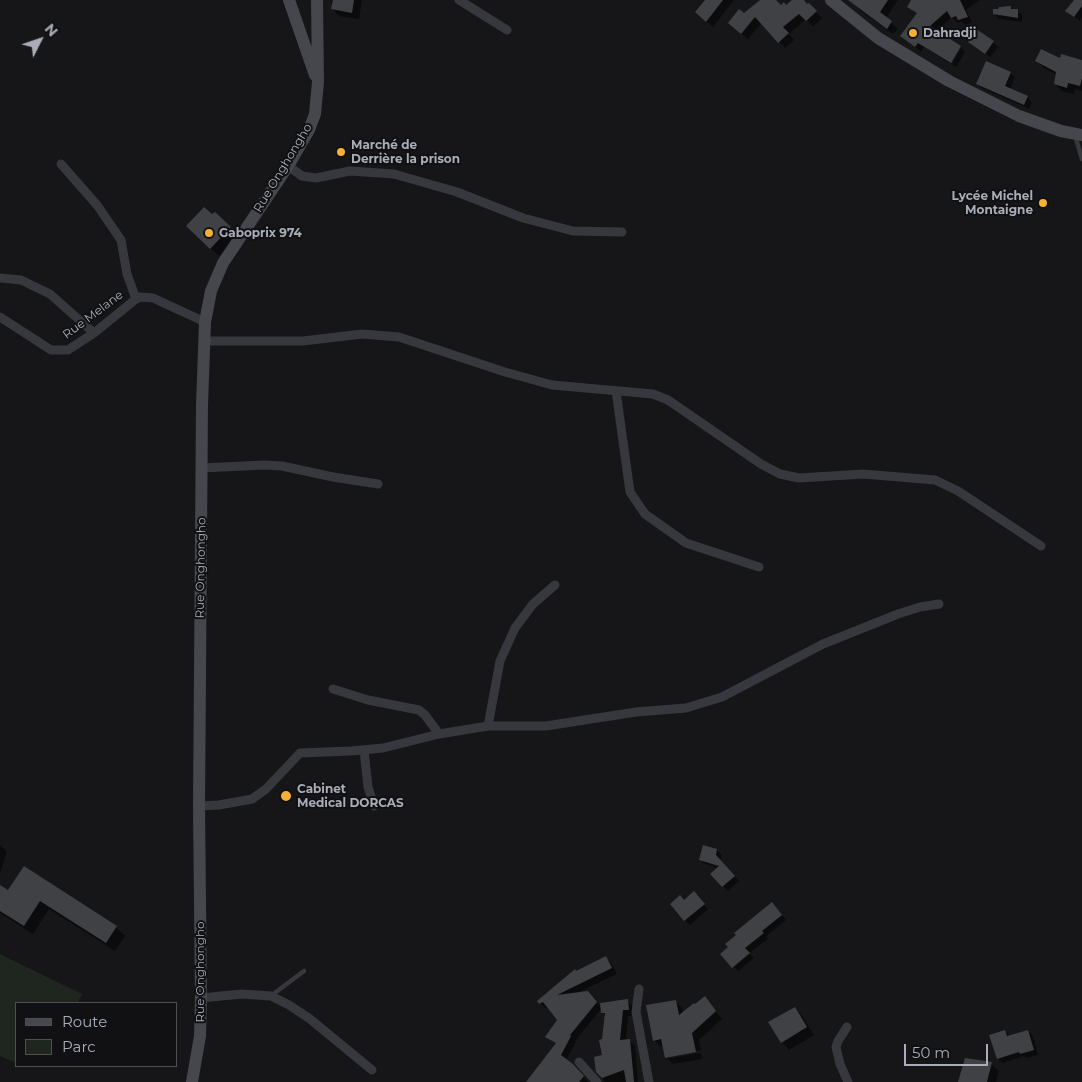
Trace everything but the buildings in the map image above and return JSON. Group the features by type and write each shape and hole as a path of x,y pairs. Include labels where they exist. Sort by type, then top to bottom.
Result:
{"main road":[{"path":"289,0 318,82"},
{"name":"Rue Onghongho","path":"192,1082 200,1036 201,998 199,806 204,322 211,291 223,263 288,166 309,130 315,114 318,82 316,0"},
{"path":"831,0 878,38 949,82 1019,116 1053,128 1078,134"}],"street":[{"path":"459,0 507,30"},
{"path":"61,164 97,205 121,240 127,274 136,299"},
{"path":"288,166 302,176 316,178 350,171 394,174 457,192 523,218 573,231 622,232"},
{"path":"0,278 21,280 50,294 94,333"},
{"name":"Rue Melane","path":"0,318 51,350 68,350 94,333 136,299 152,298 204,322"},
{"path":"203,341 303,342 362,334 399,336 505,372 552,385 653,394 668,400 761,464 780,474 799,478 863,474 897,475 935,480 958,491 1042,546"},
{"path":"616,391 630,492 645,514 686,543 759,567"},
{"path":"202,468 282,466 378,484"},
{"path":"488,726 500,661 515,628 533,604 555,585"},
{"path":"199,806 219,805 252,799 266,789 300,752 383,748 439,734 488,726 546,726 636,712 686,708 722,697 823,644 898,614 920,607 939,604"},
{"path":"334,689 368,700 419,710 439,734"},
{"path":"364,750 365,767 374,806"},
{"path":"638,989 636,1012 649,1082"},
{"path":"201,998 242,994 271,996 310,1018 372,1070"},
{"path":"847,1027 838,1040 836,1047 840,1064 848,1082"},
{"path":"579,1062 597,1082"}],"lane":[{"path":"1078,134 1082,159"},
{"path":"271,996 304,971"}],"green space":[{"path":"0,954 82,994 78,1002 15,1002 15,1063 0,1056"}],"place":[{"name":"Dahradji","path":"913,33"},
{"name":"Marché de Derrière la prison","path":"341,152"},
{"name":"Lycée Michel Montaigne","path":"1043,203"},
{"name":"Gaboprix 974","path":"209,233"},
{"name":"Cabinet Medical DORCAS","path":"286,796"}]}
